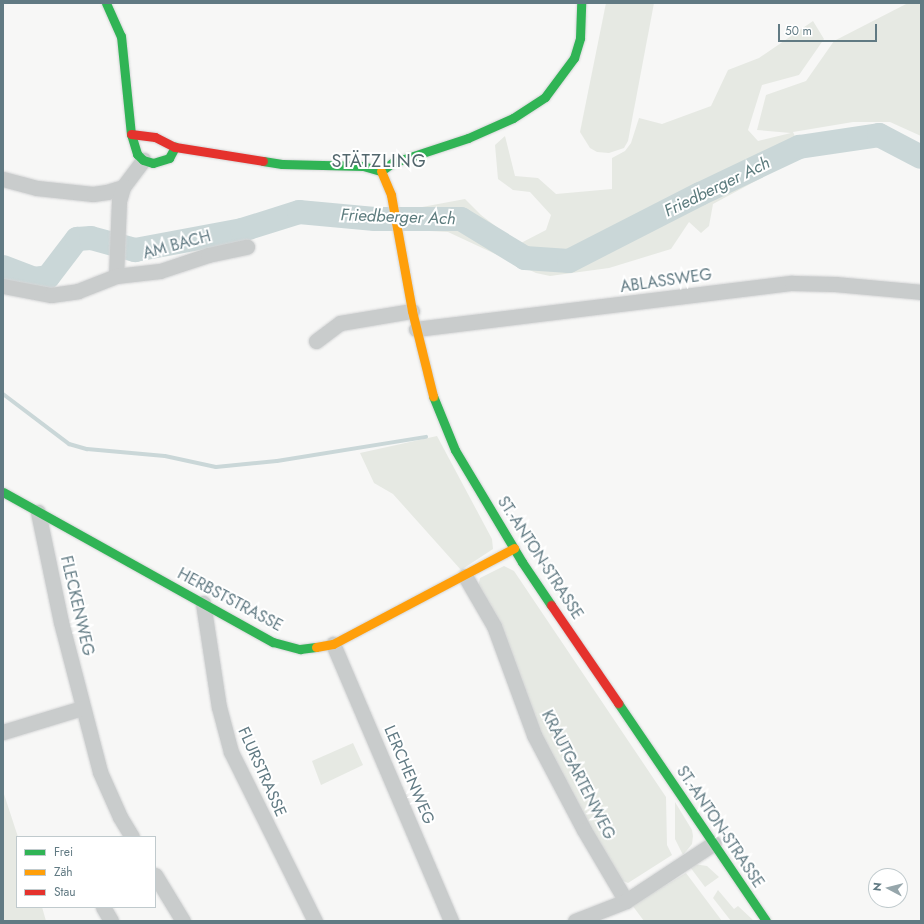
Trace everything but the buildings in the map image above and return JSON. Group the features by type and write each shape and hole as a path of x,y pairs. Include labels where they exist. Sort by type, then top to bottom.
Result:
{"street":[{"path":"106,3 121,36 131,134 135,150 143,160 153,163 169,158 175,147"},
{"path":"131,134 155,137 175,147 282,164 363,166 381,171 392,163 468,138 513,118 544,96 574,58 580,38 581,3"},
{"path":"3,179 37,188 93,194 123,187 143,160"},
{"name":"ST.-ANTON-STRASSE","path":"381,171 390,190 412,310 429,385 455,450 514,548 766,921"},
{"name":"AM BACH","path":"116,276 120,201 123,187"},
{"name":"AM BACH","path":"3,286 51,295 78,291 116,276 160,271 208,255 247,247"},
{"name":"ABLASSWEG","path":"416,329 792,283 835,284 921,292"},
{"path":"316,341 340,323 412,310"},
{"name":"HERBSTSTRASSE","path":"3,492 273,642 300,649 333,644 465,576 514,548"},
{"name":"FLECKENWEG","path":"38,512 82,708 106,788 131,836"},
{"name":"KRAUTGARTENWEG","path":"465,576 494,626 534,735 584,830 626,901"},
{"name":"FLURSTRASSE","path":"203,603 219,707 231,752 315,921"},
{"name":"LERCHENWEG","path":"333,644 451,921"},
{"path":"3,732 82,708"},
{"path":"575,921 626,901 714,843"},
{"path":"156,877 183,921"},
{"path":"104,908 111,921"}],"shaded area":[{"path":"606,3 654,3 628,141 624,148 609,153 597,152 590,148 580,132"},
{"path":"908,3 921,3 921,136 890,122 853,122 793,132 804,155 713,204 709,226 701,233 689,222 671,249 609,268 550,276 536,273 448,232 411,230 406,210 465,199 481,215 519,244 546,230 551,215 530,192 513,190 498,179 495,145 505,136 515,176 538,178 556,194 612,189 612,158 625,151 631,143 639,118 662,124 711,106 728,70 759,58 813,21 824,39 799,75 762,85 748,130 758,141 791,133 757,130 766,95 806,81 834,41"},
{"path":"437,436 492,539 493,549 461,570 393,494 374,483 360,453"},
{"path":"504,566 514,571 666,797 667,845 672,855 628,883 621,880 614,871 532,718 478,587 480,578"},
{"path":"353,743 363,765 321,785 312,761"},
{"path":"3,791 18,836 16,836 16,908 42,908 46,921 3,921"},
{"path":"675,802 692,830 693,836 692,844 683,855 675,839"},
{"path":"694,864 707,866 719,877 705,887 690,867"},
{"path":"686,873 722,921 644,921 632,905"},
{"path":"718,890 734,909 738,906 754,921 731,921 713,898"}],"waterway":[{"name":"Friedberger Ach","path":"3,267 34,279 48,277 77,239 91,238 135,250 242,230 299,212 375,219 461,219 525,258 569,261 700,194 799,147 879,135 921,157"},
{"path":"3,394 69,444 87,449 165,456 216,467 277,461 426,437"}],"traffic: fast":[{"path":"106,3 121,36 131,134 137,154 143,160 153,163 169,158 175,147"},
{"path":"381,171 392,163 468,138 513,118 545,97 574,58 580,38 581,3"},
{"path":"263,161 282,164 363,166 381,171"},
{"path":"433,396 455,450 522,562 551,605"},
{"path":"3,492 273,642 300,649 316,647"},
{"path":"618,703 766,921"}],"traffic: slow":[{"path":"381,171 391,195 412,311 433,396"},
{"path":"316,647 333,644 514,548"}],"traffic: jam":[{"path":"131,134 155,137 175,147 263,161"},
{"path":"551,605 618,703"}],"district":[{"name":"STÄTZLING","path":"379,161"}]}
